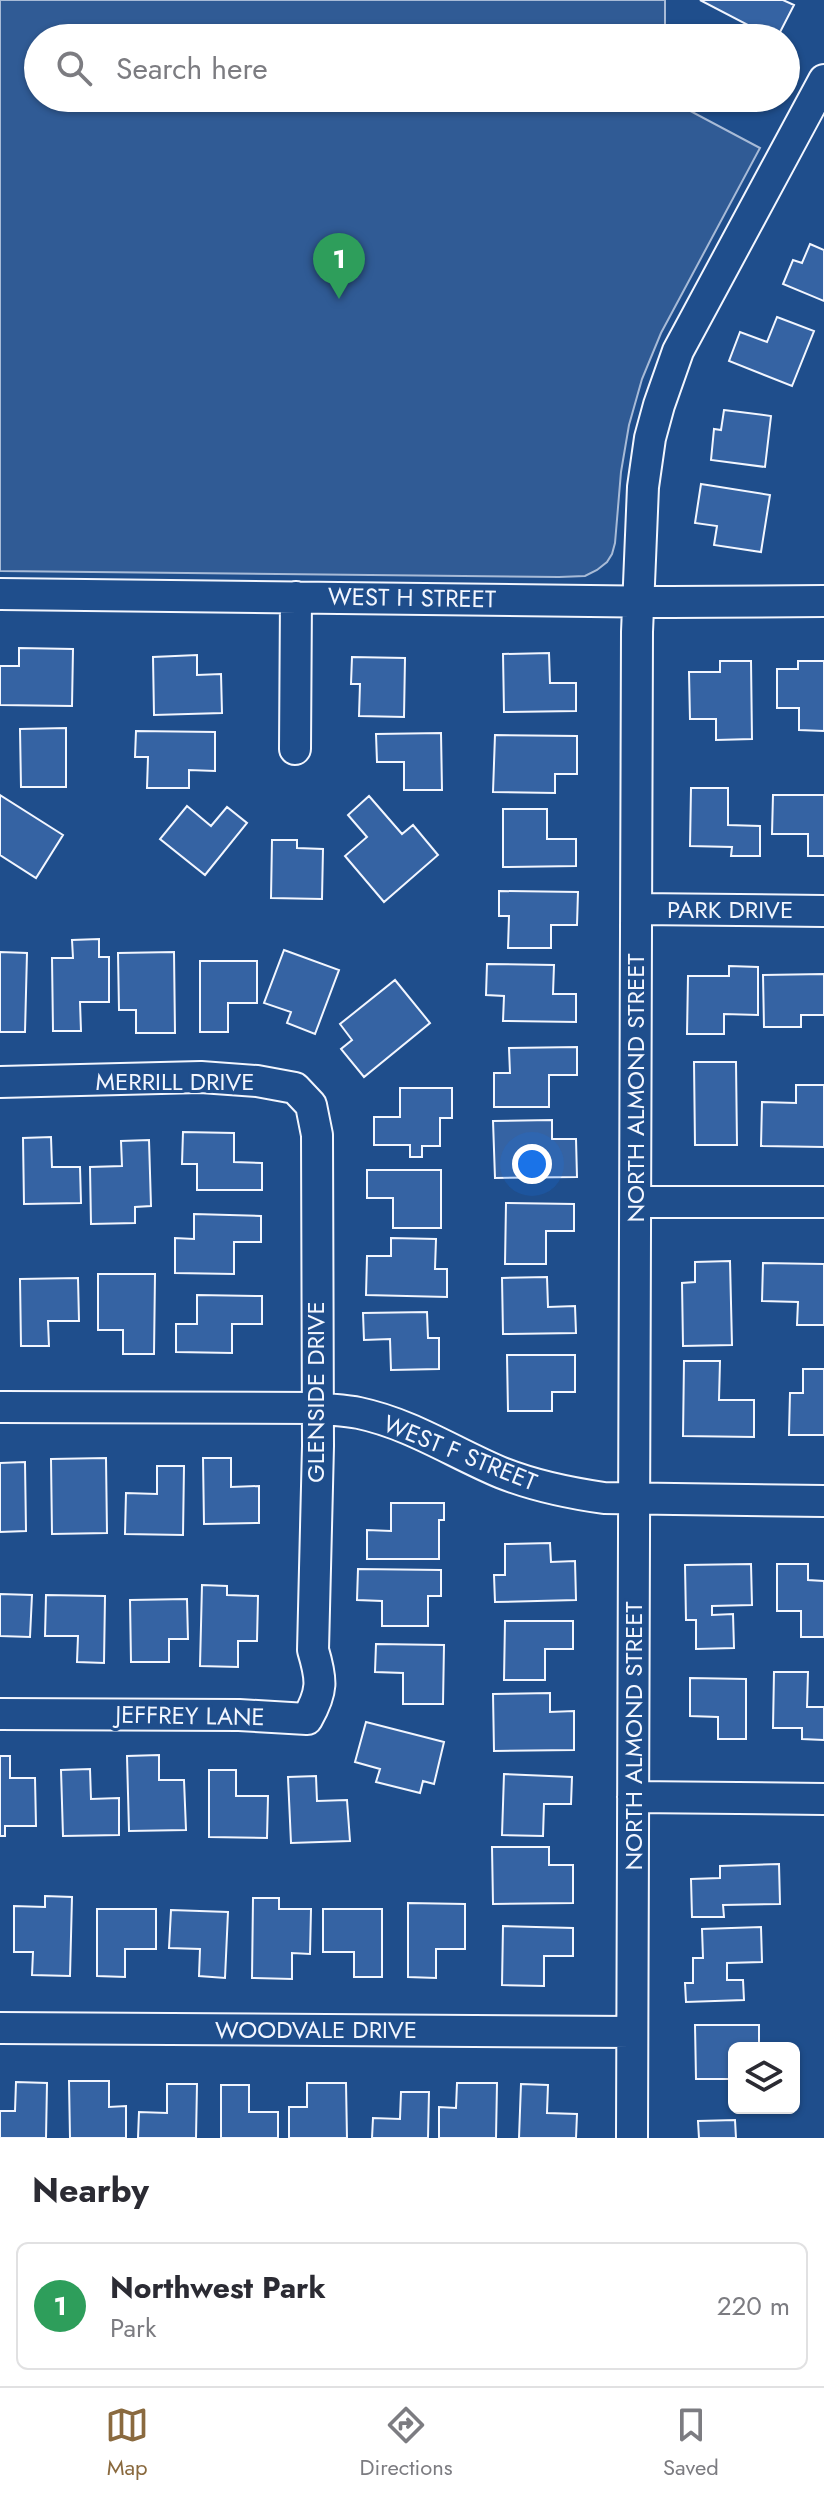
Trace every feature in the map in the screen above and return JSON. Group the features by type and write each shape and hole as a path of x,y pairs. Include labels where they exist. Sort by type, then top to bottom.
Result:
{"street":[{"name":"NORTH ALMOND STREET","path":"632,2138 638,602 643,487 650,438 678,351 824,80"},
{"name":"WEST H STREET","path":"0,594 638,602 824,601"},
{"path":"295,749 296,597"},
{"name":"PARK DRIVE","path":"637,909 824,911"},
{"name":"MERRILL DRIVE","path":"0,1082 201,1077 257,1081 295,1088 311,1105 317,1135"},
{"name":"GLENSIDE DRIVE","path":"313,1650 318,1446 317,1135"},
{"path":"636,1202 824,1202"},
{"name":"WEST F STREET","path":"0,1407 316,1408 360,1413 408,1429 501,1472 543,1487 588,1496 824,1501"},
{"name":"JEFFREY LANE","path":"0,1714 239,1715 307,1719 319,1699 321,1676 313,1650"},
{"path":"633,1797 824,1799"},
{"name":"WOODVALE DRIVE","path":"0,2028 632,2032"}],"shaded area":[{"path":"0,0 665,0 665,24 24,24 24,112 692,112 760,148 661,333 642,379 629,425 621,472 615,543 607,562 597,570 585,576 559,577 0,571"}],"building":[{"path":"700,0 783,0 794,5 784,24 746,24"},
{"path":"810,244 824,250 824,301 783,284 793,260 802,263"},
{"path":"777,317 814,331 792,386 729,361 740,332 767,342"},
{"path":"724,410 771,416 765,467 711,460 714,429 721,430"},
{"path":"701,484 770,495 761,552 714,545 717,526 695,523"},
{"path":"19,648 73,649 72,706 0,705 0,666 19,666"},
{"path":"549,653 550,683 576,683 576,711 504,712 503,654"},
{"path":"197,655 197,675 221,674 222,713 154,715 153,657"},
{"path":"352,657 405,658 404,717 359,716 360,684 351,684"},
{"path":"720,661 751,661 752,739 716,740 716,719 690,719 689,672 720,672"},
{"path":"798,661 824,661 824,731 799,730 799,708 777,708 777,669 798,669"},
{"path":"66,728 66,787 21,787 20,729"},
{"path":"136,731 215,732 215,771 189,770 189,788 147,788 148,757 135,757"},
{"path":"441,733 442,790 404,790 404,762 377,762 376,734"},
{"path":"495,735 577,736 577,774 555,774 555,793 493,792"},
{"path":"691,788 728,788 728,825 760,826 760,856 731,856 732,847 690,846"},
{"path":"0,795 63,835 36,878 0,855"},
{"path":"773,795 824,795 824,856 808,856 808,834 772,834"},
{"path":"369,796 402,834 413,825 438,855 384,902 345,856 367,837 348,815"},
{"path":"187,806 211,826 227,807 247,823 205,875 160,839"},
{"path":"503,809 547,809 547,839 576,839 576,866 503,867"},
{"path":"272,840 297,840 297,848 323,849 322,899 271,898"},
{"path":"499,891 578,892 577,925 551,925 551,948 508,948 509,916 499,916"},
{"path":"99,939 99,957 109,957 109,1002 80,1002 81,1031 53,1031 52,958 73,958 72,940"},
{"path":"284,950 339,970 315,1034 287,1023 291,1012 264,1003"},
{"path":"0,952 27,953 25,1032 0,1032"},
{"path":"174,952 175,1033 136,1033 136,1010 119,1010 118,953"},
{"path":"200,961 257,961 257,1003 228,1003 228,1032 200,1032"},
{"path":"487,964 554,965 553,994 576,994 576,1022 503,1021 504,996 486,995"},
{"path":"729,966 758,967 758,1015 724,1014 724,1034 687,1034 688,976 729,976"},
{"path":"824,974 824,1015 801,1015 801,1027 764,1027 763,975"},
{"path":"395,980 430,1023 364,1077 341,1049 352,1040 340,1024"},
{"path":"577,1047 577,1075 549,1075 549,1107 494,1107 494,1073 510,1073 509,1048"},
{"path":"694,1062 736,1062 737,1145 695,1145"},
{"path":"796,1085 824,1085 824,1147 761,1146 762,1102 796,1103"},
{"path":"400,1088 452,1088 452,1118 440,1118 440,1146 422,1146 422,1157 410,1157 410,1145 374,1145 374,1117 400,1117"},
{"path":"552,1120 552,1139 576,1139 577,1177 495,1178 493,1121"},
{"path":"183,1132 234,1133 234,1162 262,1163 262,1190 197,1190 197,1164 182,1164"},
{"path":"51,1137 52,1167 80,1167 81,1203 24,1204 23,1138"},
{"path":"149,1140 151,1206 135,1207 135,1223 91,1224 90,1167 122,1166 121,1141"},
{"path":"367,1170 441,1170 441,1228 393,1228 393,1198 367,1198"},
{"path":"506,1203 574,1204 574,1231 546,1231 546,1264 505,1264"},
{"path":"194,1214 261,1216 261,1242 234,1242 234,1274 175,1273 175,1238 194,1239"},
{"path":"391,1238 436,1239 435,1269 447,1269 447,1297 366,1295 367,1256 391,1256"},
{"path":"730,1261 732,1345 683,1346 682,1283 695,1282 695,1262"},
{"path":"763,1263 824,1264 824,1325 797,1325 798,1302 762,1301"},
{"path":"98,1274 155,1274 154,1354 123,1354 123,1330 98,1330"},
{"path":"547,1277 548,1307 575,1306 576,1333 503,1334 502,1278"},
{"path":"78,1278 79,1321 48,1321 49,1346 21,1346 20,1279"},
{"path":"197,1295 262,1296 262,1324 232,1324 232,1353 176,1352 176,1324 197,1324"},
{"path":"427,1312 428,1338 439,1338 439,1369 391,1370 390,1339 364,1340 363,1313"},
{"path":"507,1355 575,1355 575,1392 552,1392 552,1411 508,1411"},
{"path":"684,1361 720,1361 719,1400 754,1400 754,1437 683,1436"},
{"path":"803,1369 824,1369 824,1435 789,1435 790,1393 803,1393"},
{"path":"106,1458 107,1533 52,1534 51,1459"},
{"path":"203,1458 231,1458 231,1487 259,1486 259,1523 204,1524"},
{"path":"25,1462 26,1531 0,1532 0,1463"},
{"path":"157,1466 184,1466 183,1535 125,1534 126,1493 157,1494"},
{"path":"391,1503 444,1503 444,1520 439,1520 439,1559 367,1559 367,1530 391,1531"},
{"path":"550,1543 551,1562 575,1561 576,1600 495,1602 494,1575 505,1575 505,1544"},
{"path":"751,1564 752,1605 712,1606 712,1615 733,1614 734,1648 696,1649 696,1620 686,1620 685,1565"},
{"path":"777,1564 808,1564 808,1580 824,1581 824,1637 801,1637 801,1611 777,1611"},
{"path":"358,1569 441,1570 441,1596 428,1596 428,1626 382,1626 382,1601 357,1600"},
{"path":"202,1585 227,1586 227,1595 258,1596 257,1641 238,1641 238,1667 200,1666"},
{"path":"0,1594 32,1595 30,1637 0,1636"},
{"path":"46,1595 105,1596 104,1663 77,1662 78,1636 45,1636"},
{"path":"187,1599 188,1639 169,1639 169,1662 131,1662 130,1600"},
{"path":"505,1621 573,1621 573,1649 545,1649 545,1680 504,1680"},
{"path":"376,1644 444,1645 443,1704 403,1704 403,1673 375,1672"},
{"path":"774,1672 808,1672 807,1707 824,1707 824,1740 802,1739 802,1728 773,1728"},
{"path":"690,1678 746,1679 746,1739 718,1739 718,1717 690,1716"},
{"path":"550,1693 550,1712 574,1711 574,1750 494,1751 493,1694"},
{"path":"366,1722 444,1742 434,1784 423,1781 420,1793 376,1782 380,1769 355,1762"},
{"path":"159,1755 159,1780 184,1780 186,1830 129,1831 127,1756"},
{"path":"0,1756 10,1756 10,1778 35,1778 36,1826 5,1826 5,1836 0,1836"},
{"path":"90,1769 91,1799 119,1798 119,1835 63,1836 61,1770"},
{"path":"209,1770 236,1770 236,1796 268,1796 267,1838 209,1837"},
{"path":"504,1774 572,1777 571,1804 544,1804 543,1836 502,1835"},
{"path":"316,1776 317,1801 347,1800 350,1841 291,1843 288,1777"},
{"path":"492,1847 549,1847 549,1865 573,1865 573,1903 493,1904"},
{"path":"779,1864 780,1904 723,1905 724,1917 692,1917 691,1879 720,1878 720,1866"},
{"path":"45,1896 72,1897 70,1976 32,1975 33,1952 14,1952 14,1906 45,1907"},
{"path":"253,1898 279,1898 279,1909 311,1909 310,1954 292,1953 292,1979 252,1978"},
{"path":"408,1903 465,1904 465,1949 436,1949 436,1978 408,1977"},
{"path":"97,1909 156,1909 156,1949 125,1949 125,1977 97,1976"},
{"path":"323,1909 382,1909 382,1977 354,1977 354,1952 323,1952"},
{"path":"171,1910 228,1912 225,1978 199,1976 200,1949 169,1948"},
{"path":"503,1926 573,1928 573,1956 544,1956 544,1986 502,1985"},
{"path":"761,1927 762,1962 727,1963 727,1980 743,1980 744,2000 686,2002 685,1983 693,1983 693,1958 703,1958 702,1929"},
{"path":"695,2025 759,2025 759,2042 728,2042 728,2079 696,2079"},
{"path":"69,2081 109,2081 109,2107 126,2106 126,2138 70,2138"},
{"path":"16,2082 47,2083 46,2138 0,2138 0,2111 15,2111"},
{"path":"307,2083 346,2083 347,2138 289,2138 289,2107 307,2107"},
{"path":"457,2083 497,2083 496,2138 439,2138 439,2107 456,2108"},
{"path":"167,2084 197,2084 196,2138 138,2138 139,2112 167,2113"},
{"path":"521,2084 548,2085 547,2113 577,2114 576,2138 519,2138"},
{"path":"221,2085 249,2085 249,2112 278,2112 278,2138 221,2138"},
{"path":"401,2092 429,2092 428,2138 372,2138 373,2118 400,2119"},
{"path":"735,2120 736,2138 699,2138 698,2121"}],"place":[{"name":"Northwest Park","path":"339,299"}]}
